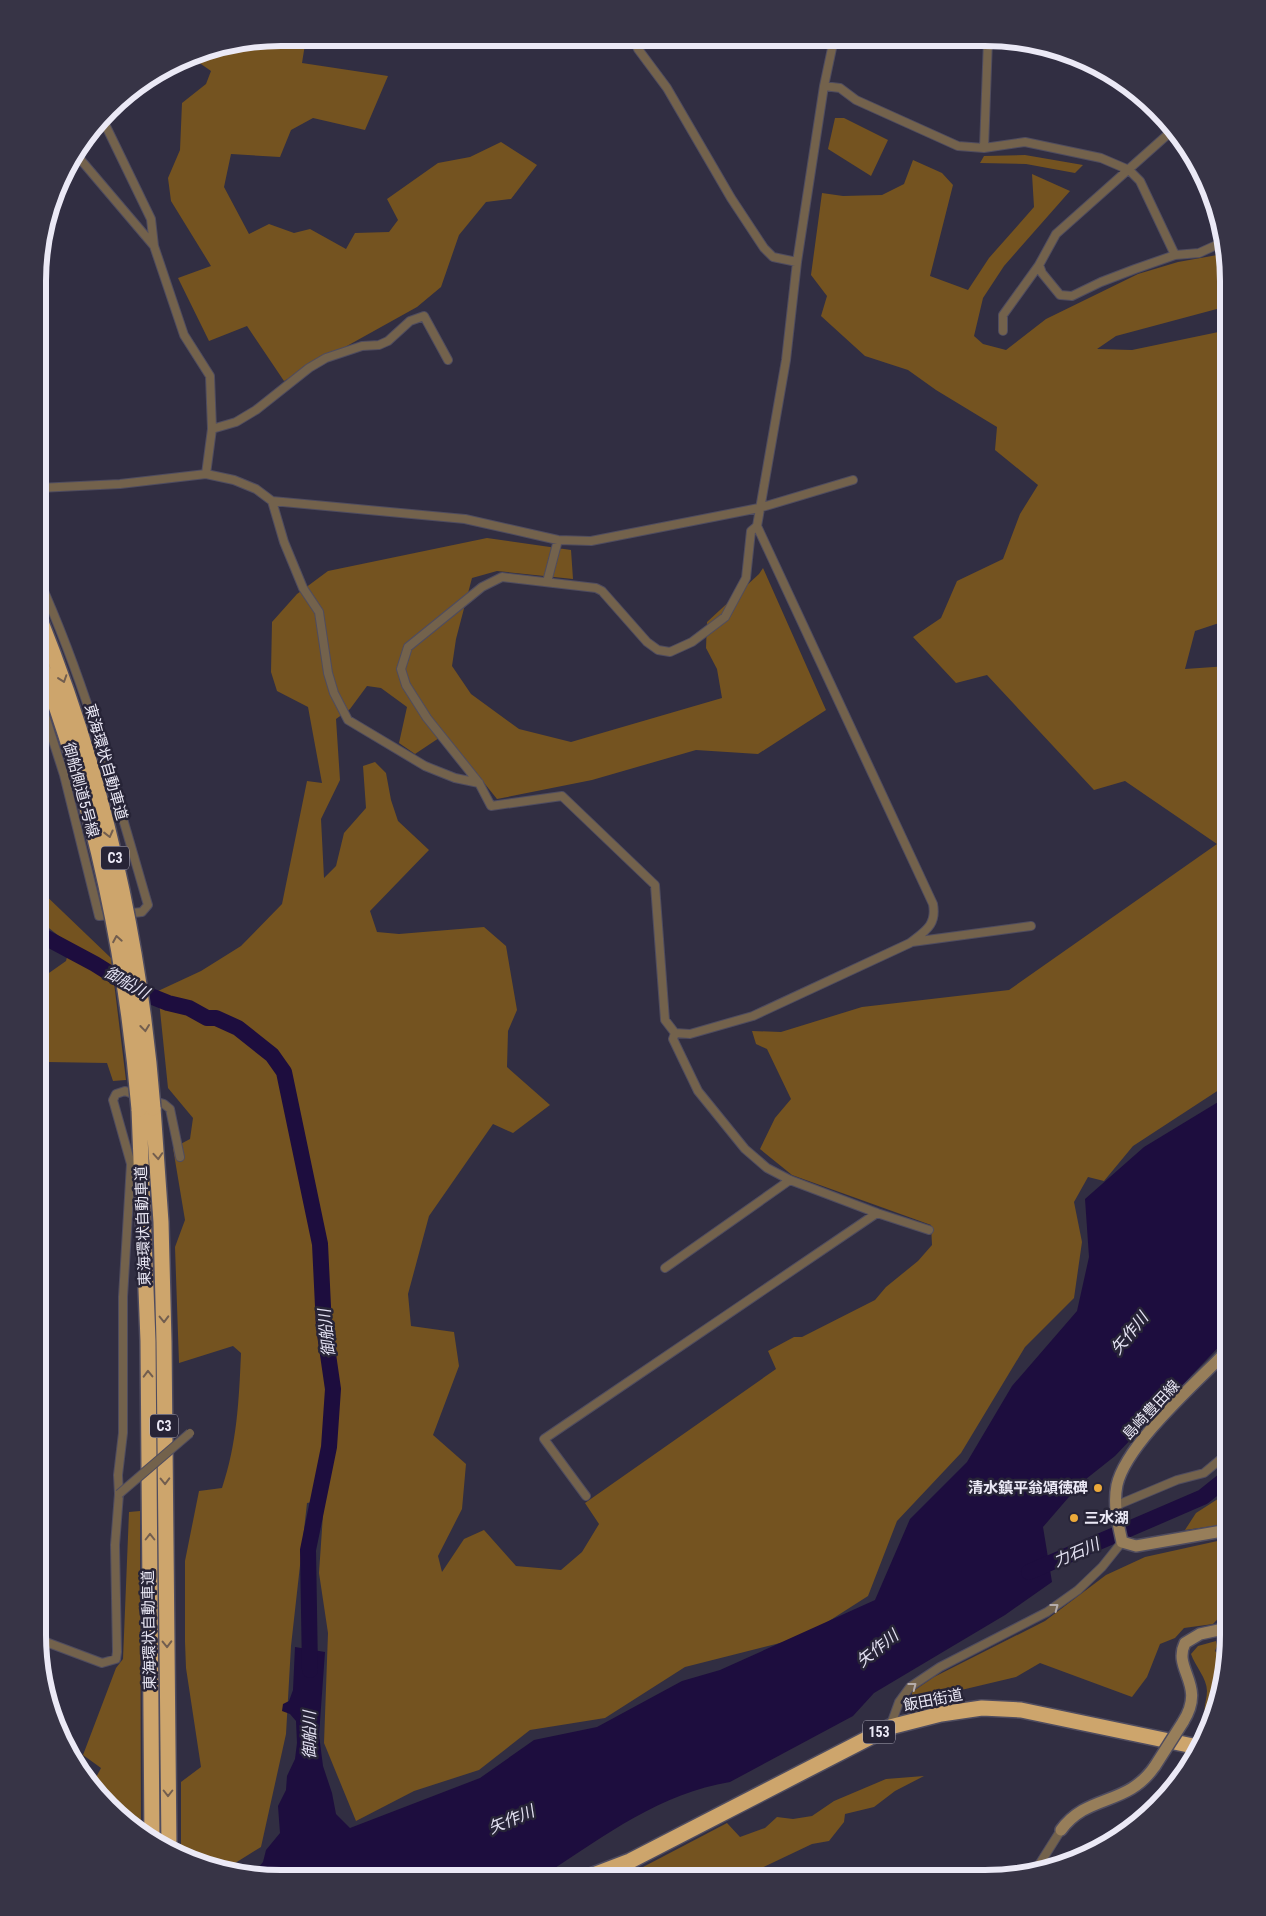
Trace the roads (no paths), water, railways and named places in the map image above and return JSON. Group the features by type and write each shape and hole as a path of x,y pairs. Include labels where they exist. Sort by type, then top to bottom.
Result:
{"highway":[{"name":"東海環状自動車道","path":"46,634 57,661 89,758 117,868 136,957 146,1108 152,1831"},
{"name":"東海環状自動車道","path":"46,680 74,762 105,879 146,1108 161,1222 169,1841"},
{"name":"飯田街道","path":"606,1870 630,1861 890,1727 941,1714 982,1708 1021,1710 1192,1746"}],"main road":[{"name":"島崎豊田線","path":"1122,1542 1115,1508 1118,1479 1129,1456 1146,1434 1220,1358"},
{"path":"1122,1542 1136,1546 1220,1531"},
{"path":"1061,1830 1080,1811 1134,1789 1147,1777 1190,1709 1193,1696 1184,1667 1182,1648 1194,1636 1220,1630"}],"street":[{"path":"637,46 667,88 731,198 764,248 773,256 797,262"},
{"path":"757,526 750,531 746,578 725,618 692,642 670,652 658,650 647,642 602,591 596,588 502,577 482,587 408,647 401,669 411,694 427,718 479,783 491,806 562,796 655,885 665,1020 675,1033 690,1034 753,1016 910,943 933,923 935,914 933,904 757,526 786,360 797,262 824,86 833,46"},
{"path":"984,148 988,46"},
{"path":"824,86 840,88 856,100 958,146 984,148 1025,142 1101,158 1129,170 1140,181 1175,255"},
{"path":"105,125 151,219 154,246 184,335 210,376 212,429 206,474"},
{"path":"1003,331 1003,315 1039,265 1056,234 1169,135"},
{"path":"81,160 154,246"},
{"path":"1039,265 1042,274 1060,295 1072,296 1101,282 1175,255 1199,253 1217,245"},
{"path":"212,429 236,422 256,410 308,368 326,358 362,346 380,345 388,342 410,321 424,316 448,360"},
{"path":"46,488 120,484 206,474 234,480 256,489 272,501 465,519 558,540 591,541 759,508 853,480"},
{"path":"272,501 284,542 303,588 319,612 328,673 334,694 348,720 425,766 455,778 479,783"},
{"path":"547,582 558,540"},
{"name":"御船側道5号線","path":"46,595 62,630 109,769 148,905 142,912 99,916 64,775 46,719"},
{"path":"46,631 62,630"},
{"path":"64,775 109,769"},
{"path":"910,943 1031,926"},
{"path":"675,1033 673,1039 698,1091 745,1149 767,1168 790,1180 819,1189 877,1213 929,1230"},
{"path":"46,1642 102,1662 108,1663 116,1659 115,1545 119,1494 118,1475 124,1424 123,1297 131,1164 113,1100 116,1094 125,1092 164,1104 170,1109 180,1157"},
{"path":"665,1268 790,1180"},
{"path":"586,1496 544,1439 877,1213"},
{"path":"119,1494 190,1433"},
{"path":"1115,1508 1177,1480 1204,1473 1220,1460"},
{"path":"890,1727 899,1702 910,1687 940,1667 1048,1612 1078,1590 1102,1567 1122,1542"},
{"path":"1040,1863 1061,1830"}],"water":[{"name":"矢作川","path":"1220,1101 1220,1345 1115,1456 1081,1483 1043,1527 1052,1582 1005,1615 874,1693 853,1716 730,1782 681,1796 635,1817 552,1870 281,1870 250,1868 241,1866 258,1868 263,1862 266,1850 280,1833 278,1806 286,1790 287,1776 295,1759 297,1743 296,1721 290,1714 282,1711 283,1704 289,1701 293,1690 295,1647 325,1652 319,1735 323,1766 332,1793 336,1814 350,1828 480,1778 534,1740 597,1727 682,1681 720,1670 875,1600 910,1519 967,1462 1012,1386 1077,1311 1089,1257 1085,1199 1144,1147"}],"waterway":[{"name":"御船川","path":"46,938 95,964 138,991 168,1003 189,1008 207,1018 216,1018 238,1028 272,1055 284,1072 320,1244 324,1327 333,1389 329,1447 308,1550 310,1670"},
{"name":"力石川","path":"1029,1572 1203,1497 1220,1483"}],"place":[{"name":"清水鎮平翁頌徳碑","path":"1098,1488"},
{"name":"三水湖","path":"1074,1518"}]}
